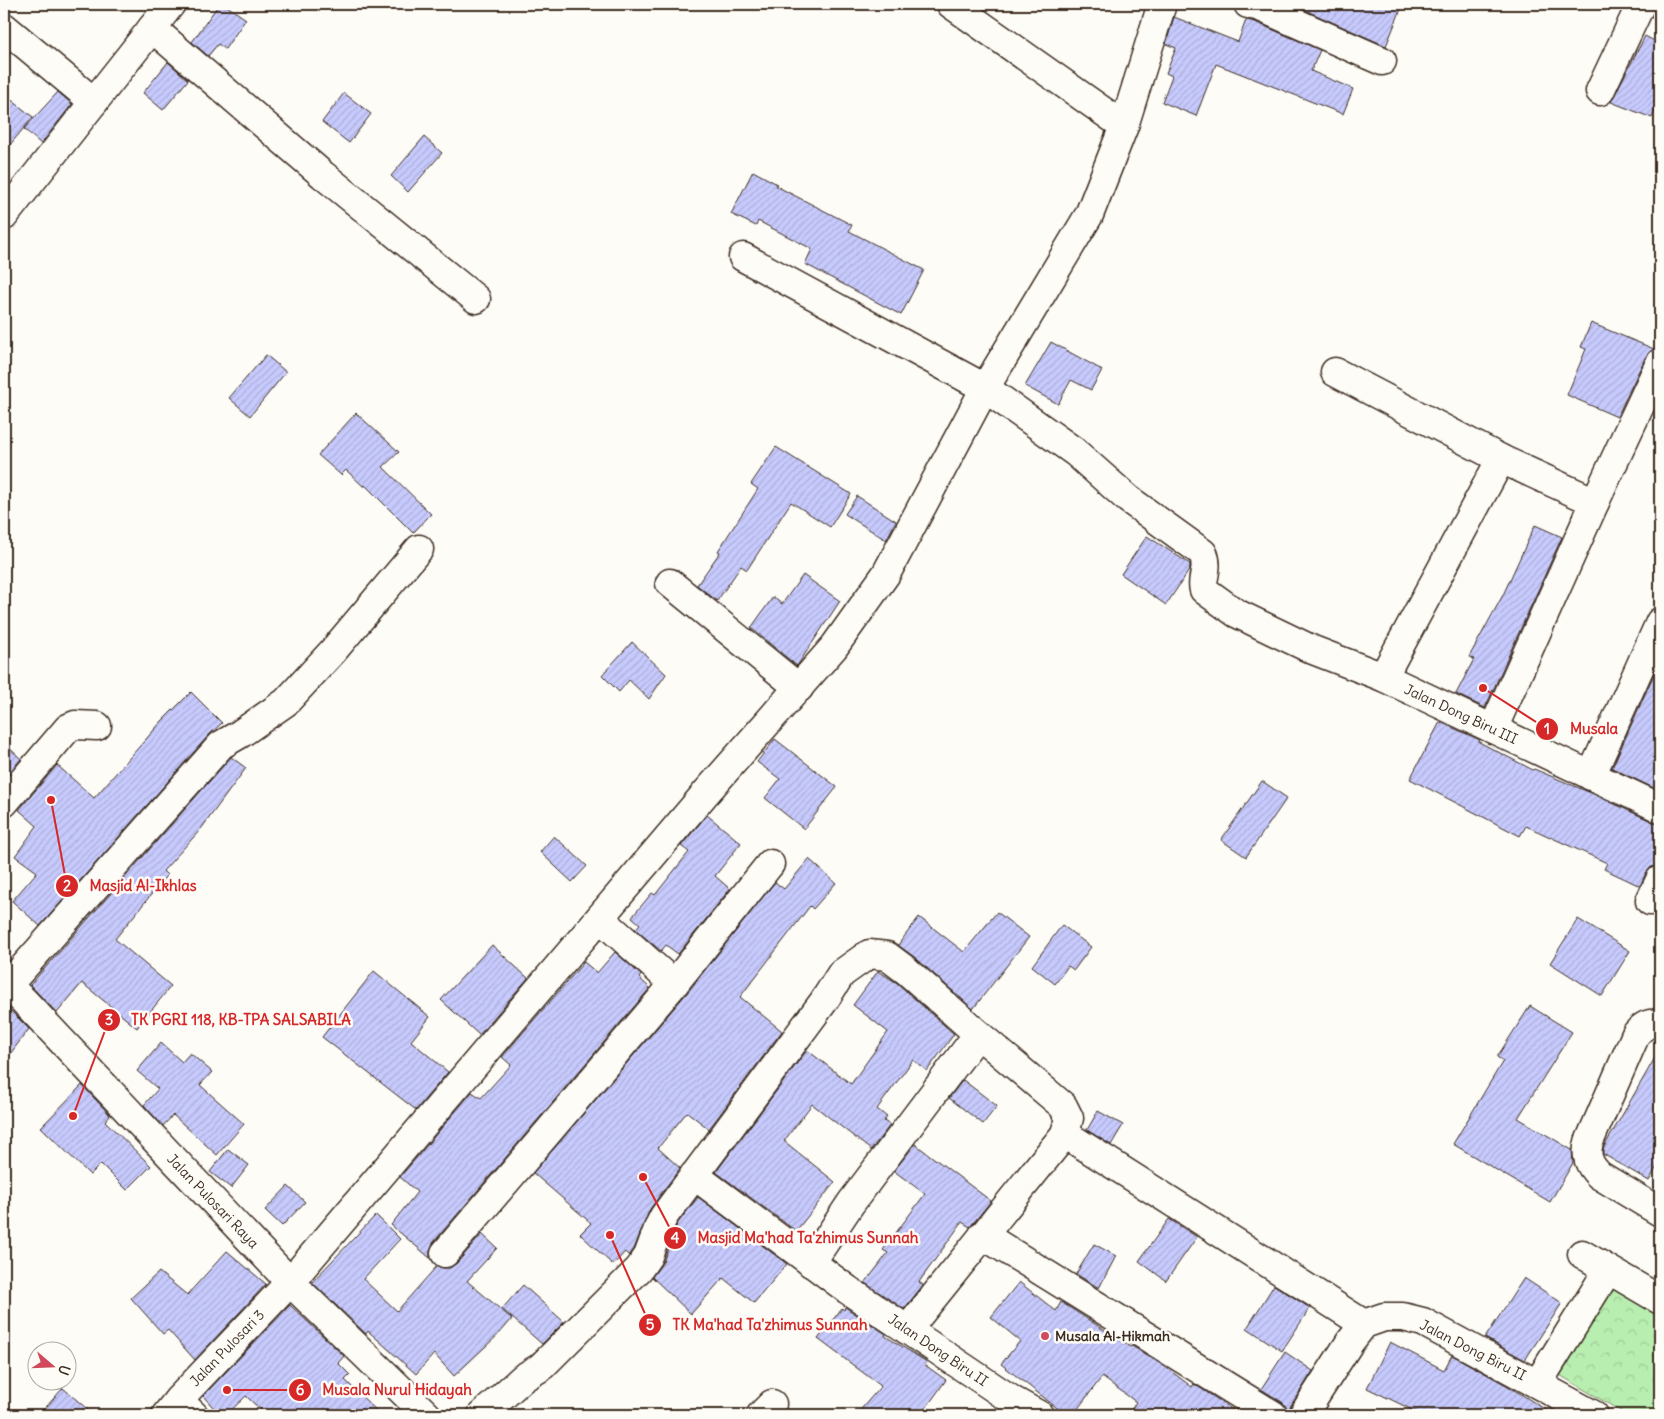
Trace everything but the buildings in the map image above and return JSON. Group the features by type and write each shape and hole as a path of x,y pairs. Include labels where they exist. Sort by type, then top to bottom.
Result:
{"street":[{"path":"4,216 171,4"},
{"path":"951,4 1124,126"},
{"name":"Jalan Pulosari 3","path":"179,1410 704,795 834,647 886,574 985,388 1089,215 1124,126 1162,4"},
{"path":"1248,4 1260,7 1382,61"},
{"path":"1600,91 1641,4"},
{"path":"4,27 94,102"},
{"path":"152,28 323,175 476,298"},
{"path":"742,257 985,388"},
{"path":"1493,729 1660,363"},
{"path":"1335,372 1501,459 1595,502"},
{"name":"Jalan Dong Biru III","path":"985,388 1075,452 1128,499 1203,554 1206,565 1203,586 1208,594 1236,614 1313,650 1383,677 1660,808"},
{"path":"1383,677 1501,459"},
{"path":"5,984 221,744 240,734 286,702 333,651 419,549"},
{"path":"670,583 799,688"},
{"path":"1591,776 1660,622"},
{"path":"4,802 68,728 74,725 97,726"},
{"path":"445,1253 674,984 770,864"},
{"path":"600,918 674,984"},
{"path":"482,1415 523,1378 541,1367 639,1269 648,1256 664,1216 842,974 869,954 887,956 907,971 1063,1106 1069,1118 1065,1134 907,1330"},
{"name":"Jalan Pulosari Raya","path":"5,984 23,1000 290,1282 427,1415"},
{"path":"1659,1208 1598,1175 1592,1168 1586,1152 1588,1142 1636,1034 1643,1026 1650,1023 1660,1024"},
{"path":"811,1263 851,1202 978,1034"},
{"path":"1065,1134 1364,1324 1350,1342 1303,1415"},
{"name":"Jalan Dong Biru II","path":"694,1175 848,1290 907,1330 1004,1407 1039,1415"},
{"path":"983,1235 1273,1415"},
{"path":"1582,1254 1660,1300"},
{"path":"1538,1384 1608,1270"},
{"name":"Jalan Dong Biru II","path":"1364,1324 1384,1317 1403,1317 1423,1322 1594,1415"}],"green space":[{"path":"1613,1282 1660,1310 1660,1415 1627,1415 1558,1374"}],"place":[{"name":"Musala","path":"1483,688"},
{"name":"Masjid Al-Ikhlas","path":"51,800"},
{"name":"TK PGRI 118, KB-TPA SALSABILA","path":"73,1116"},
{"name":"Masjid Ma'had Ta'zhimus Sunnah","path":"643,1177"},
{"name":"TK Ma'had Ta'zhimus Sunnah","path":"610,1235"},
{"name":"Musala Al-Hikmah","path":"1045,1336"},
{"name":"Musala Nurul Hidayah","path":"227,1390"}]}
